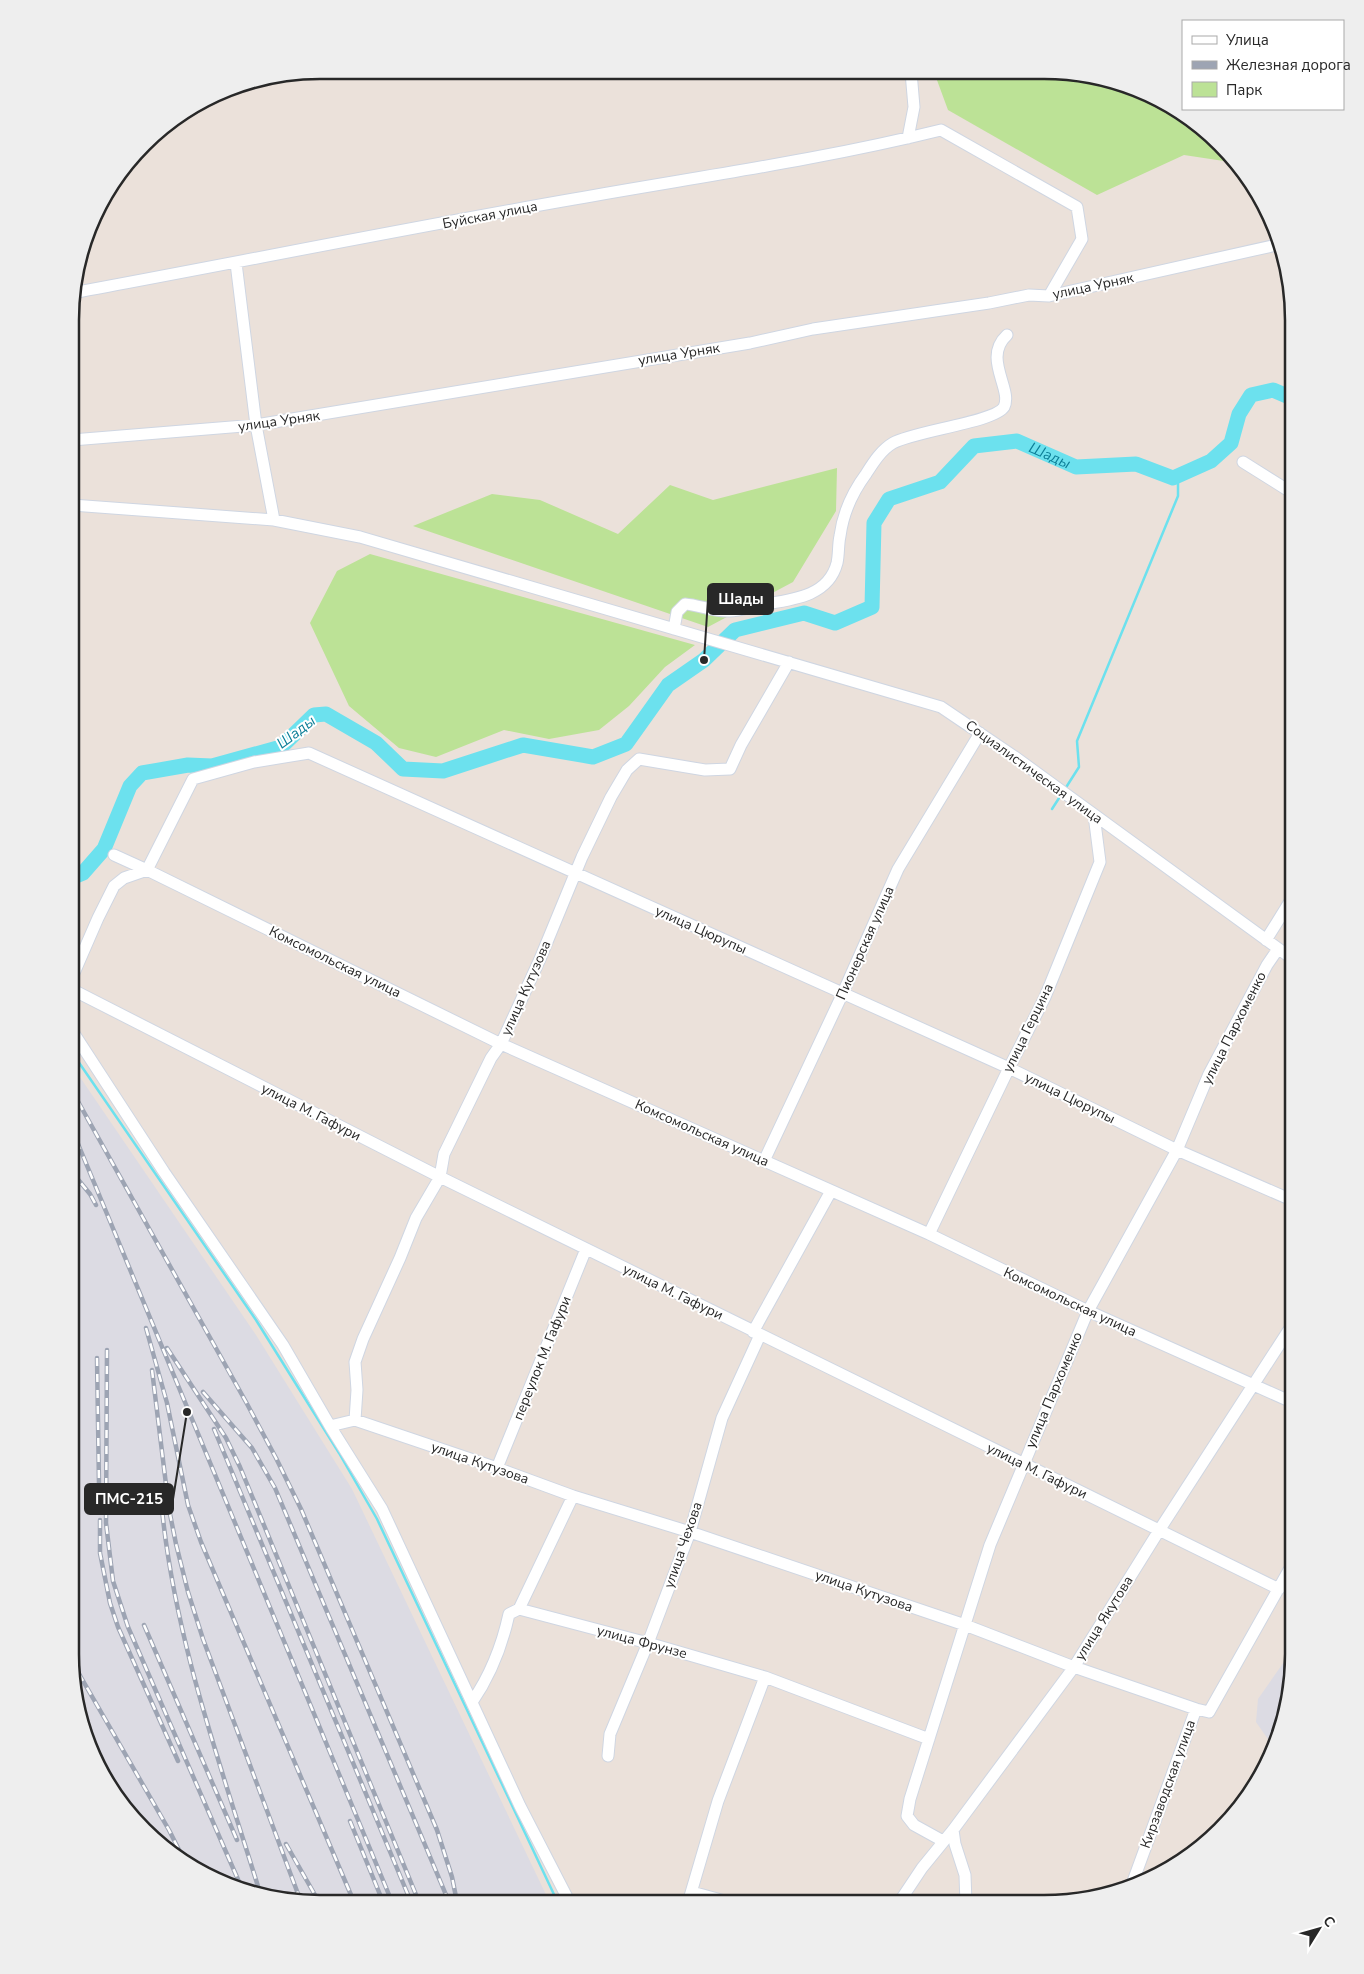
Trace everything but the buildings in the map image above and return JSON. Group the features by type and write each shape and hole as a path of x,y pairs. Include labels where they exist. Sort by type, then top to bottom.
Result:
{"street":[{"path":"908,138 914,107 912,79"},
{"name":"Буйская улица","path":"81,291 574,199 742,171 941,130 1077,207 1082,239 1048,296"},
{"name":"улица Урняк","path":"79,439 256,425 750,343 813,329 989,304 1029,295 1048,296 1273,246"},
{"path":"236,263 256,425 274,520"},
{"path":"674,629 677,612 685,604 730,611 798,599 819,589 830,578 837,563 840,531 849,501 880,454 893,443 923,432 977,420 997,412 1003,407 1005,398 997,354 1002,340 1007,335"},
{"path":"1243,462 1285,488"},
{"name":"Социалистическая улица","path":"79,506 274,520 360,537 941,706 1052,784 1285,954"},
{"name":"улица Кутузова","path":"790,662 741,745 730,769 705,770 639,760 626,770 575,873 540,959 501,1044 490,1058 444,1154 440,1177 416,1218 363,1339 355,1362 355,1420 573,1496 690,1532 965,1625 1074,1667 1196,1709"},
{"name":"Пионерская улица","path":"764,1161 898,869 980,733"},
{"name":"улица Цюрупы","path":"147,870 194,779 254,762 309,753 1009,1068 1177,1150 1285,1197"},
{"name":"улица Герцина","path":"929,1234 1045,997 1100,862 1094,815"},
{"name":"Комсомольская улица","path":"114,855 501,1044 929,1234 1088,1311 1285,1398"},
{"path":"79,962 114,886 124,878 147,870"},
{"path":"1266,940 1285,909"},
{"name":"улица Пархоменко","path":"942,1841 914,1825 907,1816 910,1799 990,1545 1088,1311 1177,1150 1209,1074 1267,965 1278,950"},
{"name":"улица М. Гафури","path":"79,993 440,1177 756,1334 1160,1529 1279,1589"},
{"path":"79,1041 164,1172 283,1345 330,1426 382,1509 520,1806 566,1895"},
{"name":"улица Чехова","path":"608,1756 610,1734 648,1643 690,1532 722,1418 756,1334 831,1191"},
{"name":"переулок М. Гафури","path":"497,1468 586,1249"},
{"name":"улица Якутова","path":"904,1895 942,1841 953,1830 1074,1667 1160,1529 1285,1336"},
{"path":"330,1426 355,1420"},
{"path":"472,1702 488,1676 504,1635 509,1614 519,1609 573,1496"},
{"path":"1196,1709 1209,1712 1285,1579"},
{"name":"улица Фрунзе","path":"519,1609 648,1643 765,1677 929,1739"},
{"path":"691,1895 718,1801 765,1677"},
{"name":"Кирзаводская улица","path":"1134,1878 1196,1709"},
{"path":"953,1830 955,1844 965,1875 966,1895"}],"shaded area":[{"path":"79,1076 256,1335 352,1489 546,1895 304,1895 258,1887 228,1877 186,1855 149,1825 111,1775 97,1746 87,1716 79,1670"},
{"path":"1285,1660 1281,1701 1269,1741 1256,1722 1258,1699"}],"green space":[{"path":"937,79 1060,79 1091,83 1136,97 1165,111 1215,149 1225,161 1184,155 1097,195 948,110"},
{"path":"837,468 836,511 793,582 708,627 413,526 492,494 540,500 618,534 670,485 713,500"},
{"path":"370,554 695,645 665,667 629,706 599,730 549,739 504,730 436,757 399,748 349,706 310,623 337,571"}],"waterway":[{"name":"Шады","path":"79,875 83,873 104,849 130,786 142,773 188,765 212,766 281,747 314,715 326,714 376,743 403,769 443,771 523,745 593,757 626,744 668,685 704,660 735,630 804,613 835,623 872,607 874,523 889,499 940,482 974,446 1017,441 1076,467 1136,464 1173,478 1211,461 1231,443 1239,414 1251,395 1273,390 1285,395"},
{"path":"1065,789 1079,767 1077,741 1178,496 1178,477"},
{"path":"1052,809 1061,795"},
{"path":"79,1063 256,1320 339,1453 377,1519 554,1895"}],"railway":[{"path":"79,1103 246,1402 301,1509 437,1830 456,1895"},
{"path":"79,1146 389,1895"},
{"path":"79,1181 96,1205"},
{"path":"146,1328 167,1403 188,1505 201,1542 351,1895"},
{"path":"167,1348 226,1438 240,1467 416,1895"},
{"path":"107,1350 106,1523 113,1581 128,1627 239,1881"},
{"path":"97,1358 99,1485"},
{"path":"152,1370 169,1509 188,1592 203,1639 298,1894"},
{"path":"203,1392 252,1448 275,1488 446,1895"},
{"path":"214,1429 408,1895"},
{"path":"161,1499 167,1550 187,1651 200,1700 258,1887"},
{"path":"100,1520 100,1553 110,1603 118,1627 178,1761"},
{"path":"144,1625 237,1840"},
{"path":"80,1675 179,1849"},
{"path":"350,1821 380,1895"},
{"path":"286,1844 315,1895"}],"place":[{"name":"Шады","path":"704,660"},
{"name":"ПМС-215","path":"187,1412"}]}
